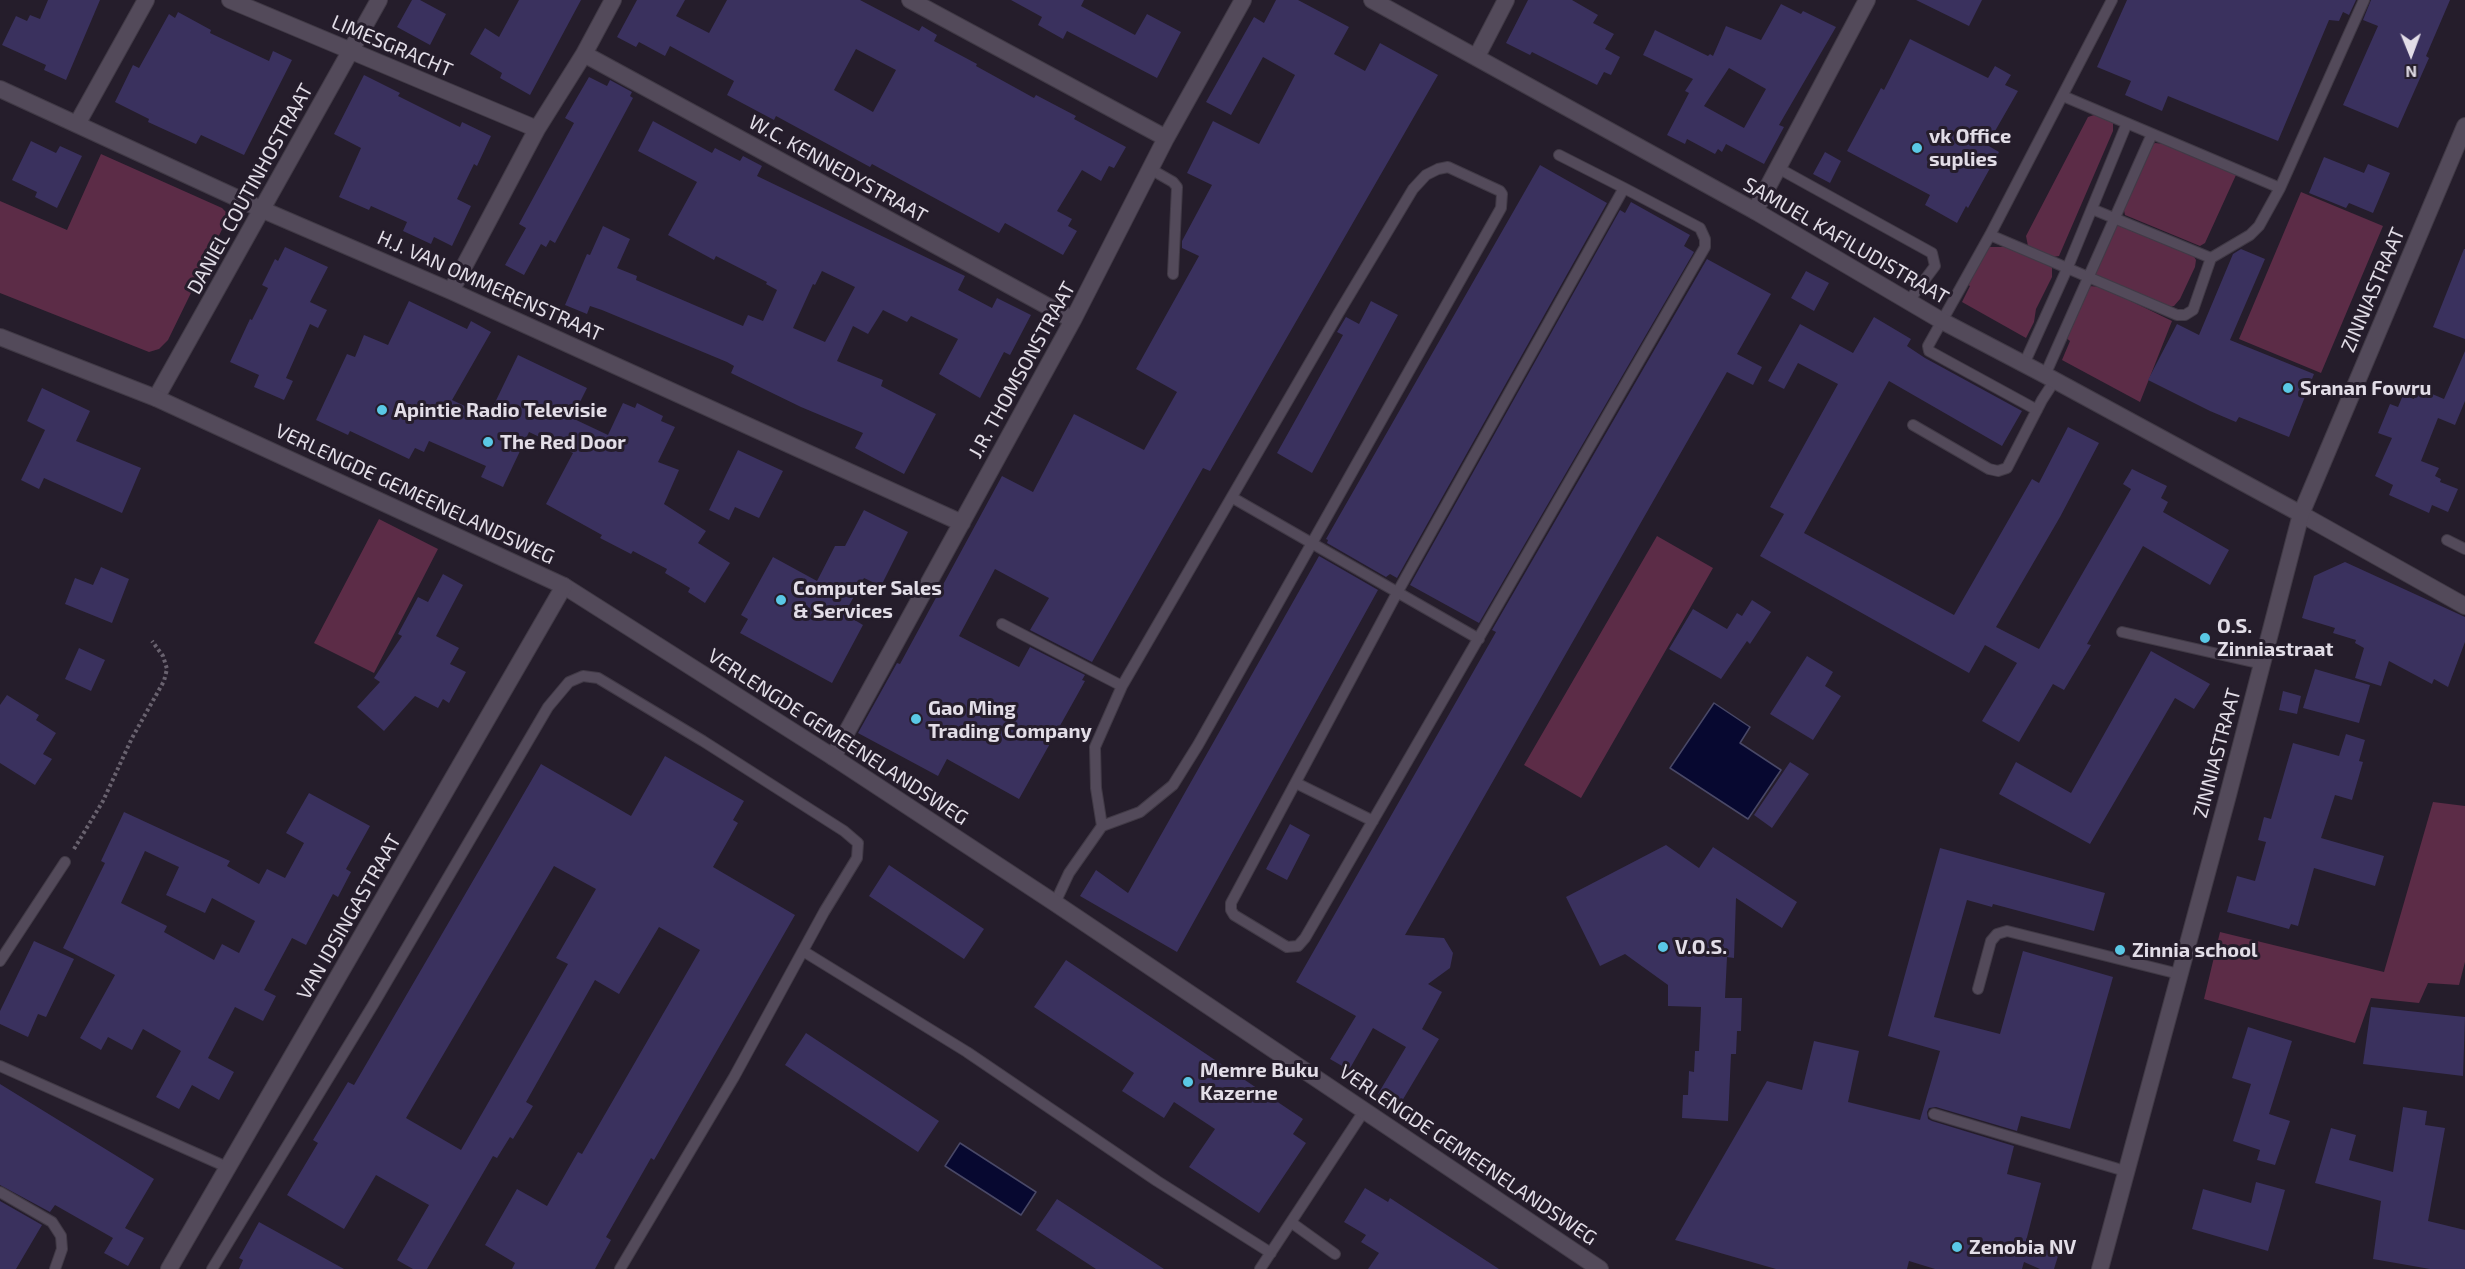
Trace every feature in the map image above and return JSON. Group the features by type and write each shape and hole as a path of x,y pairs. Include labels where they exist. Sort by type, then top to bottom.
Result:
{"street":[{"path":"77,124 146,0"},
{"name":"LIMESGRACHT","path":"230,0 537,129"},
{"name":"DANIEL COUTINHOSTRAAT","path":"156,398 379,0"},
{"path":"451,291 537,129 584,54 613,0"},
{"path":"910,0 1166,138"},
{"name":"J.R. THOMSONSTRAAT","path":"833,758 1073,320 1152,170 1166,138 1244,0"},
{"name":"SAMUEL KAFILUDISTRAAT","path":"1372,0 1755,211 1942,321 2301,514 2465,606"},
{"path":"1477,56 1506,0"},
{"path":"1755,211 1867,0"},
{"name":"W.C. KENNEDYSTRAAT","path":"584,54 1073,320"},
{"name":"H.J. VAN OMMERENSTRAAT","path":"0,89 263,210 451,291 962,523"},
{"name":"ZINNIASTRAAT","path":"2100,1269 2301,514 2465,126"},
{"name":"VERLENGDE GEMEENELANDSWEG","path":"0,337 156,398 564,586 1055,903 1600,1269"},
{"name":"VAN IDSINGASTRAAT","path":"169,1269 564,586"}],"lane":[{"path":"2037,410 1929,351 1928,346 1961,283 1990,235 2112,0"},
{"path":"1990,235 2177,315 2186,315 2193,310 2211,258 2250,235 2259,226 2280,188 2364,0"},
{"path":"2063,96 2280,188"},
{"path":"2024,364 2067,269 2127,123"},
{"path":"1913,425 1989,469 1998,471 2007,468 2037,410 2088,278 2152,134"},
{"path":"1559,155 1624,188 1700,228 1705,239 1705,247 1302,943 1292,947 1282,945 1234,915 1231,906 1397,592 1624,188"},
{"path":"1055,903 1069,873 1102,826 1140,812 1173,785 1198,745 1500,208 1502,194 1500,191 1448,167 1426,175 1413,189 1122,686 1095,747 1096,788 1102,826"},
{"path":"1778,168 1932,254 1935,266 1908,302"},
{"path":"1152,170 1173,182 1177,187 1173,274"},
{"path":"2092,209 2211,258"},
{"path":"1233,498 1479,639"},
{"path":"2447,540 2465,549"},
{"path":"1002,624 1122,686"},
{"path":"2122,632 2262,664"},
{"path":"212,1269 373,1005 548,707 569,682 583,676 598,678 712,747 844,831 858,843 857,858 734,1077 620,1269"},
{"path":"1296,783 1373,821"},
{"path":"0,961 65,862"},
{"path":"1978,989 1991,941 1997,934 2007,931 2179,974"},
{"path":"803,951 967,1053 1271,1253"},
{"path":"0,1066 228,1168"},
{"path":"1260,1269 1364,1111"},
{"path":"1934,1114 2126,1171"},
{"path":"0,1192 52,1222 61,1236 62,1249 55,1269"},
{"path":"1292,1223 1335,1254"}],"path":[{"path":"65,862 104,801 132,738 164,681 167,669 163,656 152,641"}],"shaded area":[{"path":"2097,114 2113,123 2113,131 2059,256 2053,257 2028,246 2026,236 2088,117"},
{"path":"2155,143 2165,144 2236,175 2205,243 2200,246 2125,215 2123,206 2147,147"},
{"path":"101,154 222,208 229,215 168,340 159,349 149,352 0,293 0,201 67,230"},
{"path":"2301,192 2383,226 2321,373 2239,339"},
{"path":"2115,224 2193,255 2196,260 2195,267 2180,299 2174,306 2168,307 2095,275"},
{"path":"1986,247 2009,247 2052,267 2052,277 2036,309 2034,322 2026,338 1962,302 1970,286 1965,283"},
{"path":"2089,286 2102,287 2172,321 2140,402 2062,360 2070,341 2065,337"},
{"path":"379,519 438,549 374,673 314,643"},
{"path":"1657,536 1713,568 1581,798 1524,765"},
{"path":"1714,703 1750,727 1740,743 1781,770 1748,819 1670,768"},
{"path":"2433,802 2465,806 2465,962 2459,985 2428,983 2419,1003 2371,998 2355,1043 2204,999 2220,932 2384,972"},
{"path":"960,1143 1036,1192 1021,1215 945,1166"}],"building":[{"path":"48,0 100,0 66,80 44,70 46,65 2,45 16,16 27,21 30,15 40,19"},
{"path":"412,0 420,0 446,14 430,45 397,27"},
{"path":"519,0 581,0 530,95 500,78 502,73 470,54 485,28 499,37"},
{"path":"637,0 685,0 676,16 709,33 727,0 860,0 919,31 922,26 937,35 934,41 977,64 976,66 1034,98 1036,95 1076,116 1074,119 1126,147 1114,168 1109,166 1101,181 1082,170 1057,211 1072,219 1068,226 1077,231 1063,255 1005,223 999,233 872,164 870,167 776,116 774,120 727,95 734,81 670,46 665,56 639,42 636,47 617,37","holes":["856,49 896,70 873,112 834,90"]},
{"path":"1011,0 1084,0 1081,6 1135,35 1147,14 1181,32 1157,78 1067,31 1063,39 1038,25 1042,17"},
{"path":"1276,0 1298,0 1349,27 1334,54 1365,71 1380,43 1438,75 1210,471 1203,468 1092,662 1030,630 1049,598 995,569 959,636 1019,667 1030,647 1085,675 1082,680 1085,681 1019,799 947,759 938,776 858,733 897,663 900,664 1002,476 1033,492 1074,414 1144,450 1177,392 1136,369 1199,256 1182,248 1182,241 1212,185 1187,173 1213,121 1259,144 1295,75 1263,57 1231,115 1206,102 1254,17 1264,23"},
{"path":"1528,0 1572,0 1598,15 1593,23 1614,34 1605,49 1620,57 1611,75 1604,72 1597,85 1532,52 1530,55 1506,43"},
{"path":"1916,0 1982,0 1969,26"},
{"path":"2127,0 2356,0 2349,15 2343,12 2339,21 2329,20 2278,141 2168,96 2162,111 2125,95 2131,81 2097,67"},
{"path":"2371,0 2450,0 2426,56 2429,58 2398,128 2343,105 2378,26 2363,20"},
{"path":"1781,4 1801,14 1803,11 1836,27 1779,125 1784,127 1764,164 1726,144 1722,152 1718,149 1715,154 1687,139 1685,144 1667,135 1689,93 1685,91 1693,79 1643,55 1655,30 1708,56 1710,54 1713,56 1726,26 1761,40","holes":["1729,68 1766,89 1744,128 1704,106"]},
{"path":"178,12 211,30 210,33 269,61 273,51 292,60 244,155 201,135 196,144 148,122 149,119 115,102 133,65 139,68 169,14 175,18"},
{"path":"1910,39 1988,78 1995,66 2011,75 2005,85 2018,91 1987,145 1999,152 1968,208 1966,206 1957,223 1925,205 1930,195 1847,151 1881,88 1884,90"},
{"path":"364,75 400,93 398,96 460,127 462,122 491,136 477,166 474,164 457,199 471,206 452,246 434,237 431,244 403,231 407,222 371,206 369,210 339,197 361,148 334,134"},
{"path":"589,77 607,86 610,80 632,92 630,96 633,98 555,243 550,240 546,247 541,244 524,275 505,265 526,228 519,224 574,123 565,118"},
{"path":"653,121 712,153 715,148 740,161 743,156 762,166 757,176 965,276 958,290 992,308 997,298 1031,315 1010,355 1004,352 980,398 939,374 958,339 911,316 907,322 883,310 868,334 853,326 837,361 883,380 881,386 936,414 904,474 855,448 863,433 801,407 731,373 734,366 727,362 602,310 590,306 587,314 565,305 587,254 590,255 603,226 630,239 617,268 637,276 636,280 743,326 748,315 763,321 777,290 766,284 767,282 716,256 714,260 668,235 697,182 638,151","holes":["822,271 855,287 825,342 793,328 813,284 815,285"]},
{"path":"31,141 56,153 60,146 82,156 57,208 35,197 37,192 12,180"},
{"path":"1825,152 1841,161 1830,183 1813,174"},
{"path":"2324,157 2364,173 2368,164 2390,173 2373,213 2349,203 2346,208 2309,193"},
{"path":"1540,165 1607,203 1397,578 1390,574 1386,577 1327,543 1326,539"},
{"path":"1631,202 1690,235 1684,246 1694,252 1479,623 1410,585 1620,210 1625,213"},
{"path":"285,247 328,267 310,302 327,310 318,328 310,324 286,378 293,381 284,400 254,387 259,375 230,362 250,319 252,320 268,288 262,285 275,259 278,261"},
{"path":"2241,249 2265,259 2230,340 2314,374 2289,437 2239,417 2236,422 2148,380 2177,324 2199,335 2233,254"},
{"path":"2465,249 2465,339 2433,327"},
{"path":"1707,259 1771,294 1737,354 1762,367 1753,385 1727,372 1405,935 1444,938 1453,953 1450,968 1428,984 1442,992 1422,1029 1439,1039 1399,1106 1378,1094 1406,1047 1373,1028 1349,1070 1330,1059 1356,1016 1296,982 1496,632 1492,630"},
{"path":"1806,271 1829,283 1814,311 1791,298"},
{"path":"409,301 467,329 471,321 491,332 452,400 488,417 518,355 587,388 572,418 608,435 623,403 635,408 637,403 663,416 661,421 675,427 658,462 679,470 664,504 706,531 698,543 730,563 705,603 688,592 690,588 665,573 667,569 633,551 631,554 600,538 602,535 546,504 573,453 529,432 503,487 481,477 486,466 429,441 424,452 415,448 409,459 350,431 348,435 316,420 347,354 355,357 364,335 388,345"},
{"path":"1371,301 1398,315 1312,473 1277,453 1343,335 1337,332 1346,317 1359,324"},
{"path":"1874,317 1911,339 1907,346 1925,358 2022,411 2002,446 1889,381 1804,533 1954,615 2032,479 2039,483 2068,427 2099,443 2060,517 1996,627 2039,649 2131,489 2123,484 2132,469 2167,486 2161,498 2168,502 2163,512 2229,550 2210,585 2143,546 2087,644 2091,645 2064,690 2053,684 2019,742 1982,721 2017,663 1985,645 1969,673 1760,556 1784,514 1770,507 1838,384 1798,363 1784,389 1768,381 1800,324 1853,353"},
{"path":"2465,351 2465,401 2455,425 2438,418 2421,461 2439,468 2435,476 2441,479 2440,482 2458,489 2448,512 2432,505 2429,513 2389,495 2393,485 2375,476 2392,438 2378,433 2390,404 2398,407 2403,395 2414,399 2418,388 2444,399"},
{"path":"42,388 90,411 76,441 141,468 122,513 44,478 39,489 21,480 45,430 27,421"},
{"path":"738,450 783,471 759,518 735,507 729,520 709,510"},
{"path":"864,510 908,532 881,586 864,578 846,611 850,613 848,616 863,625 832,683 740,633 748,619 741,615 773,557 817,581 835,546 845,546"},
{"path":"1319,556 1378,590 1177,952 1080,896 1096,870 1128,893"},
{"path":"2345,562 2465,617 2465,642 2448,687 2434,679 2432,684 2389,661 2381,686 2355,678 2364,648 2355,643 2356,640 2333,633 2335,628 2302,618 2314,576"},
{"path":"101,567 129,579 112,623 65,604 75,578 93,585"},
{"path":"443,574 463,585 436,636 459,648 450,664 466,672 449,703 443,699 438,708 415,696 384,731 357,707 380,682 374,678 402,636 398,634 418,597 428,602"},
{"path":"1752,600 1771,612 1750,644 1747,641 1721,679 1669,649 1693,609 1727,629 1737,613 1742,616"},
{"path":"79,648 105,660 91,691 65,679"},
{"path":"2151,651 2210,684 2194,709 2175,698 2090,844 1999,794 2016,762 2071,793"},
{"path":"1807,656 1833,672 1825,686 1841,696 1813,740 1770,714"},
{"path":"2315,669 2370,685 2359,723 2303,708"},
{"path":"2283,691 2301,696 2297,714 2279,710"},
{"path":"7,695 39,715 36,720 56,733 43,754 52,759 35,785 0,763 0,705"},
{"path":"2346,734 2365,740 2359,761 2363,762 2352,800 2335,795 2321,838 2384,856 2375,886 2314,868 2298,926 2291,924 2289,929 2227,912 2237,876 2255,881 2266,842 2258,840 2264,817 2271,819 2293,743 2339,756"},
{"path":"665,756 744,801 733,820 738,823 713,867 795,915 654,1160 651,1158 606,1237 611,1240 595,1269 512,1269 515,1263 485,1245 517,1189 547,1206 578,1152 582,1154 700,950 659,927 619,994 595,980 526,1102 533,1106 513,1139 510,1137 497,1158 493,1156 427,1269 413,1269 397,1260 429,1205 376,1175 344,1229 287,1195 318,1143 313,1140 348,1082 354,1085 541,764 631,816","holes":["554,866 596,889 556,958 568,964 461,1150 406,1118"]},
{"path":"1790,762 1809,774 1772,828 1754,815"},
{"path":"309,793 370,826 346,869 351,872 338,897 333,894 306,945 292,938 264,990 276,996 263,1021 235,1007 208,1058 234,1072 219,1100 192,1085 179,1109 156,1097 181,1051 143,1029 132,1050 108,1037 101,1050 80,1038 115,975 63,948 105,863 101,861 124,812 230,861 227,866 259,884 267,869 285,878 304,843 286,833","holes":["145,851 179,867 166,895 205,913 212,898 255,921 239,953 222,944 214,960 164,932 167,926 121,903"]},
{"path":"1290,824 1310,835 1287,880 1266,869"},
{"path":"1666,845 1699,868 1713,847 1797,902 1782,928 1736,898 1734,958 1727,957 1725,998 1742,998 1741,1031 1737,1031 1736,1054 1731,1054 1728,1121 1682,1118 1683,1095 1688,1095 1689,1071 1694,1072 1695,1051 1699,1051 1701,1007 1668,1006 1668,985 1625,954 1600,966 1566,897"},
{"path":"1940,848 2105,893 2094,931 1993,904 1992,907 1967,900 1934,1017 2000,1034 2023,951 2113,977 2070,1129 2021,1116 2017,1131 1936,1107 1929,1108 1927,1112 1928,1119 1932,1121 2014,1146 2007,1174 2041,1183 2025,1245 2059,1253 2054,1269 2040,1269 2024,1262 2022,1269 1935,1269 1909,1261 1907,1269 1776,1269 1675,1240 1767,1081 1802,1090 1814,1041 1859,1051 1848,1102 1920,1120 1940,1051 1888,1036"},
{"path":"889,865 984,929 964,959 869,896"},
{"path":"34,941 74,959 46,1017 38,1014 28,1037 0,1024 0,1011"},
{"name":"Memre Buku Kazerne","path":"1066,960 1303,1119 1293,1134 1306,1143 1259,1213 1189,1167 1215,1129 1174,1102 1164,1118 1122,1091 1134,1073 1034,1007"},
{"path":"2371,1007 2465,1017 2463,1076 2363,1064"},
{"path":"2248,1027 2292,1041 2269,1114 2290,1121 2275,1165 2257,1160 2260,1150 2233,1141 2251,1084 2232,1078"},
{"path":"806,1033 939,1121 918,1152 785,1065"},
{"path":"0,1084 154,1179 125,1228 144,1238 128,1266 104,1253 113,1238 55,1205 50,1212 0,1185"},
{"path":"2403,1107 2427,1111 2425,1125 2445,1128 2428,1221 2465,1230 2465,1269 2430,1269 2373,1259 2381,1201 2315,1183 2331,1128 2356,1135 2349,1160 2393,1172"},
{"path":"2256,1182 2285,1190 2268,1251 2192,1229 2203,1189 2251,1203"},
{"path":"1365,1188 1388,1202 1390,1198 1499,1269 1368,1269 1379,1253 1361,1242 1366,1235 1344,1222"},
{"path":"1057,1199 1164,1269 1096,1269 1036,1230"},
{"path":"0,1201 42,1225 16,1269 0,1269"},
{"path":"259,1222 344,1269 239,1269 243,1260 239,1258"}],"place":[{"name":"vk Office suplies","path":"1917,148"},
{"name":"Sranan Fowru","path":"2288,388"},
{"name":"Apintie Radio Televisie","path":"382,410"},
{"name":"The Red Door","path":"488,442"},
{"name":"Computer Sales & Services","path":"781,600"},
{"name":"O.S. Zinniastraat","path":"2205,638"},
{"name":"Gao Ming Trading Company","path":"916,719"},
{"name":"V.O.S.","path":"1663,947"},
{"name":"Zinnia school","path":"2120,950"},
{"name":"Memre Buku Kazerne","path":"1188,1082"},
{"name":"Zenobia NV","path":"1957,1247"}]}
